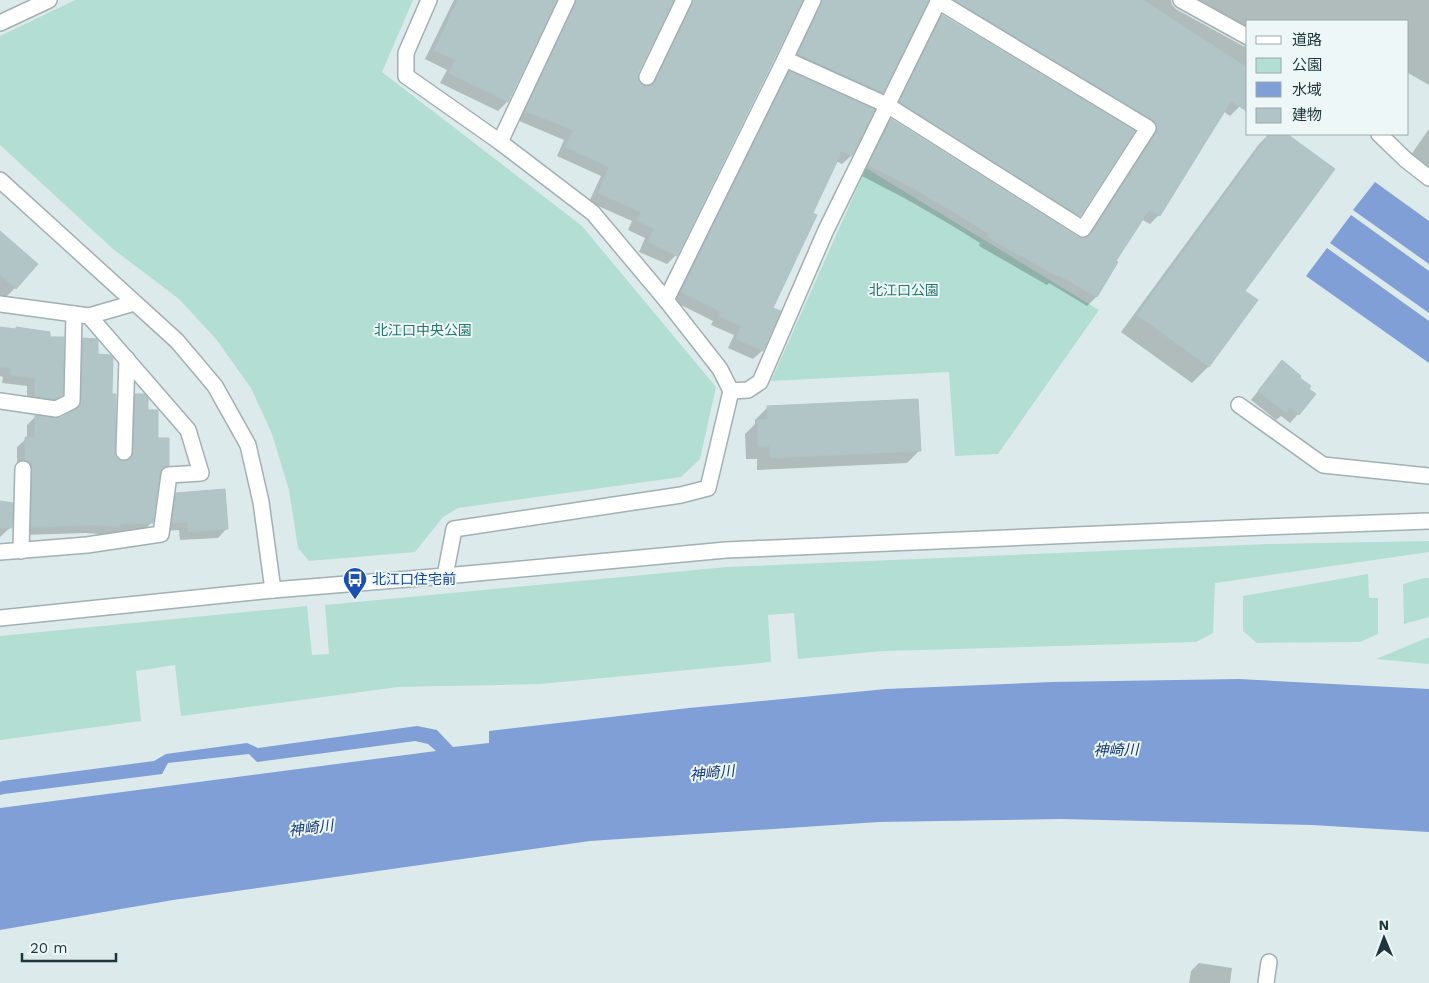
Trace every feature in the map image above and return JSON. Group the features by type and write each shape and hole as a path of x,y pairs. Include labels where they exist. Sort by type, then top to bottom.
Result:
{"street":[{"path":"0,23 49,0"},
{"path":"429,0 406,53 406,76 500,142 593,213 666,300 720,369 731,391 708,488 681,495 454,529 445,576"},
{"path":"500,142 567,0"},
{"path":"647,77 684,0"},
{"path":"666,300 813,0"},
{"path":"731,391 748,390 760,382 826,230 887,105 939,0 1148,128 1083,229 887,105 785,59"},
{"path":"1181,0 1246,36"},
{"path":"1380,135 1406,160 1429,178"},
{"path":"0,180 177,341 214,386 248,445 261,502 273,590"},
{"path":"0,304 82,315 134,303"},
{"path":"0,552 87,545 161,534 169,475 201,473 188,430 126,359 82,315"},
{"path":"0,401 56,409 72,401 82,315"},
{"path":"124,452 126,359"},
{"path":"1239,405 1323,465 1429,476"},
{"path":"21,551 23,469"},
{"path":"0,618 273,590 726,550 1429,521"},
{"path":"1266,983 1269,962"}],"green space":[{"name":"北江口中央公園","path":"75,0 413,0 382,72 582,226 716,387 700,459 681,477 458,508 443,517 415,552 309,561 298,548 289,490 272,434 251,388 216,339 179,299 113,249 0,145 0,36"},
{"name":"北江口公園","path":"866,168 1099,310 998,454 955,456 949,372 771,381"},
{"path":"1429,541 1429,552 1215,583 1213,633 1196,642 884,651 798,659 794,613 768,615 771,662 540,684 398,687 181,716 175,665 136,671 141,721 0,740 0,636 307,606 312,655 329,654 325,605 727,567 1268,544"},
{"path":"1368,574 1369,598 1378,598 1378,634 1360,642 1257,643 1243,631 1243,596"},
{"path":"1429,578 1429,617 1404,624 1403,584"},
{"path":"1429,637 1429,664 1376,659"}],"water":[{"path":"1375,182 1429,221 1429,264 1353,210"},
{"path":"1351,215 1429,271 1429,313 1330,243"},
{"path":"1327,248 1429,321 1429,363 1306,276"},
{"name":"神崎川","path":"1239,679 1429,689 1429,832 1312,825 1061,819 879,822 590,841 173,900 0,930 0,808 436,751 428,744 415,741 257,762 249,754 168,763 162,774 0,795 0,782 2,781 154,761 166,754 247,743 258,748 417,726 437,730 453,747 489,743 489,731 689,708 886,689 1052,682"}],"building":[{"path":"458,0 557,0 508,102 449,73 455,60 434,50"},
{"path":"576,0 674,0 638,73 639,82 647,86 652,85 655,81 693,0 803,0 677,256 648,242 654,229 637,221 641,212 598,193 609,167 565,147 573,130 525,111"},
{"path":"822,0 929,0 883,93 798,54"},
{"path":"954,0 1143,0 1246,67 1246,111 1231,101 1160,216 1149,210 1116,261 1118,262 1097,297 987,237 989,234 960,216 868,165 891,119 1078,237 1083,238 1091,234 1156,133 1157,128 1153,120"},
{"path":"942,15 1135,131 1080,216 899,102"},
{"path":"789,71 875,110 852,156 842,151 813,213 817,215 773,308 781,311 763,351 736,339 741,326 719,316 721,312 681,292"},
{"path":"1268,135 1288,135 1335,169 1245,291 1258,300 1209,367 1137,315"},
{"path":"0,231 38,264 16,289 0,275"},
{"path":"0,327 16,329 16,327 50,332 50,337 64,337 63,395 54,399 35,397 35,378 10,375 11,368 0,367"},
{"path":"83,338 97,339 98,354 110,355 113,358 112,394 116,394 116,457 124,461 132,456 135,394 144,394 148,398 148,410 158,410 158,438 169,438 169,466 164,467 160,473 153,523 120,524 120,527 96,525 31,527 32,469 31,464 25,460 25,437 35,437 35,415 60,418 80,406"},
{"path":"1282,360 1311,386 1309,389 1316,394 1299,415 1290,407 1286,413 1258,391"},
{"path":"918,399 921,451 770,458 769,446 758,447 757,420 768,419 767,406"},
{"path":"225,489 228,529 188,532 187,522 172,523 176,493"},
{"path":"0,501 13,503 12,528 0,528"}],"place":[{"name":"北江口住宅前","path":"355,600"}]}
